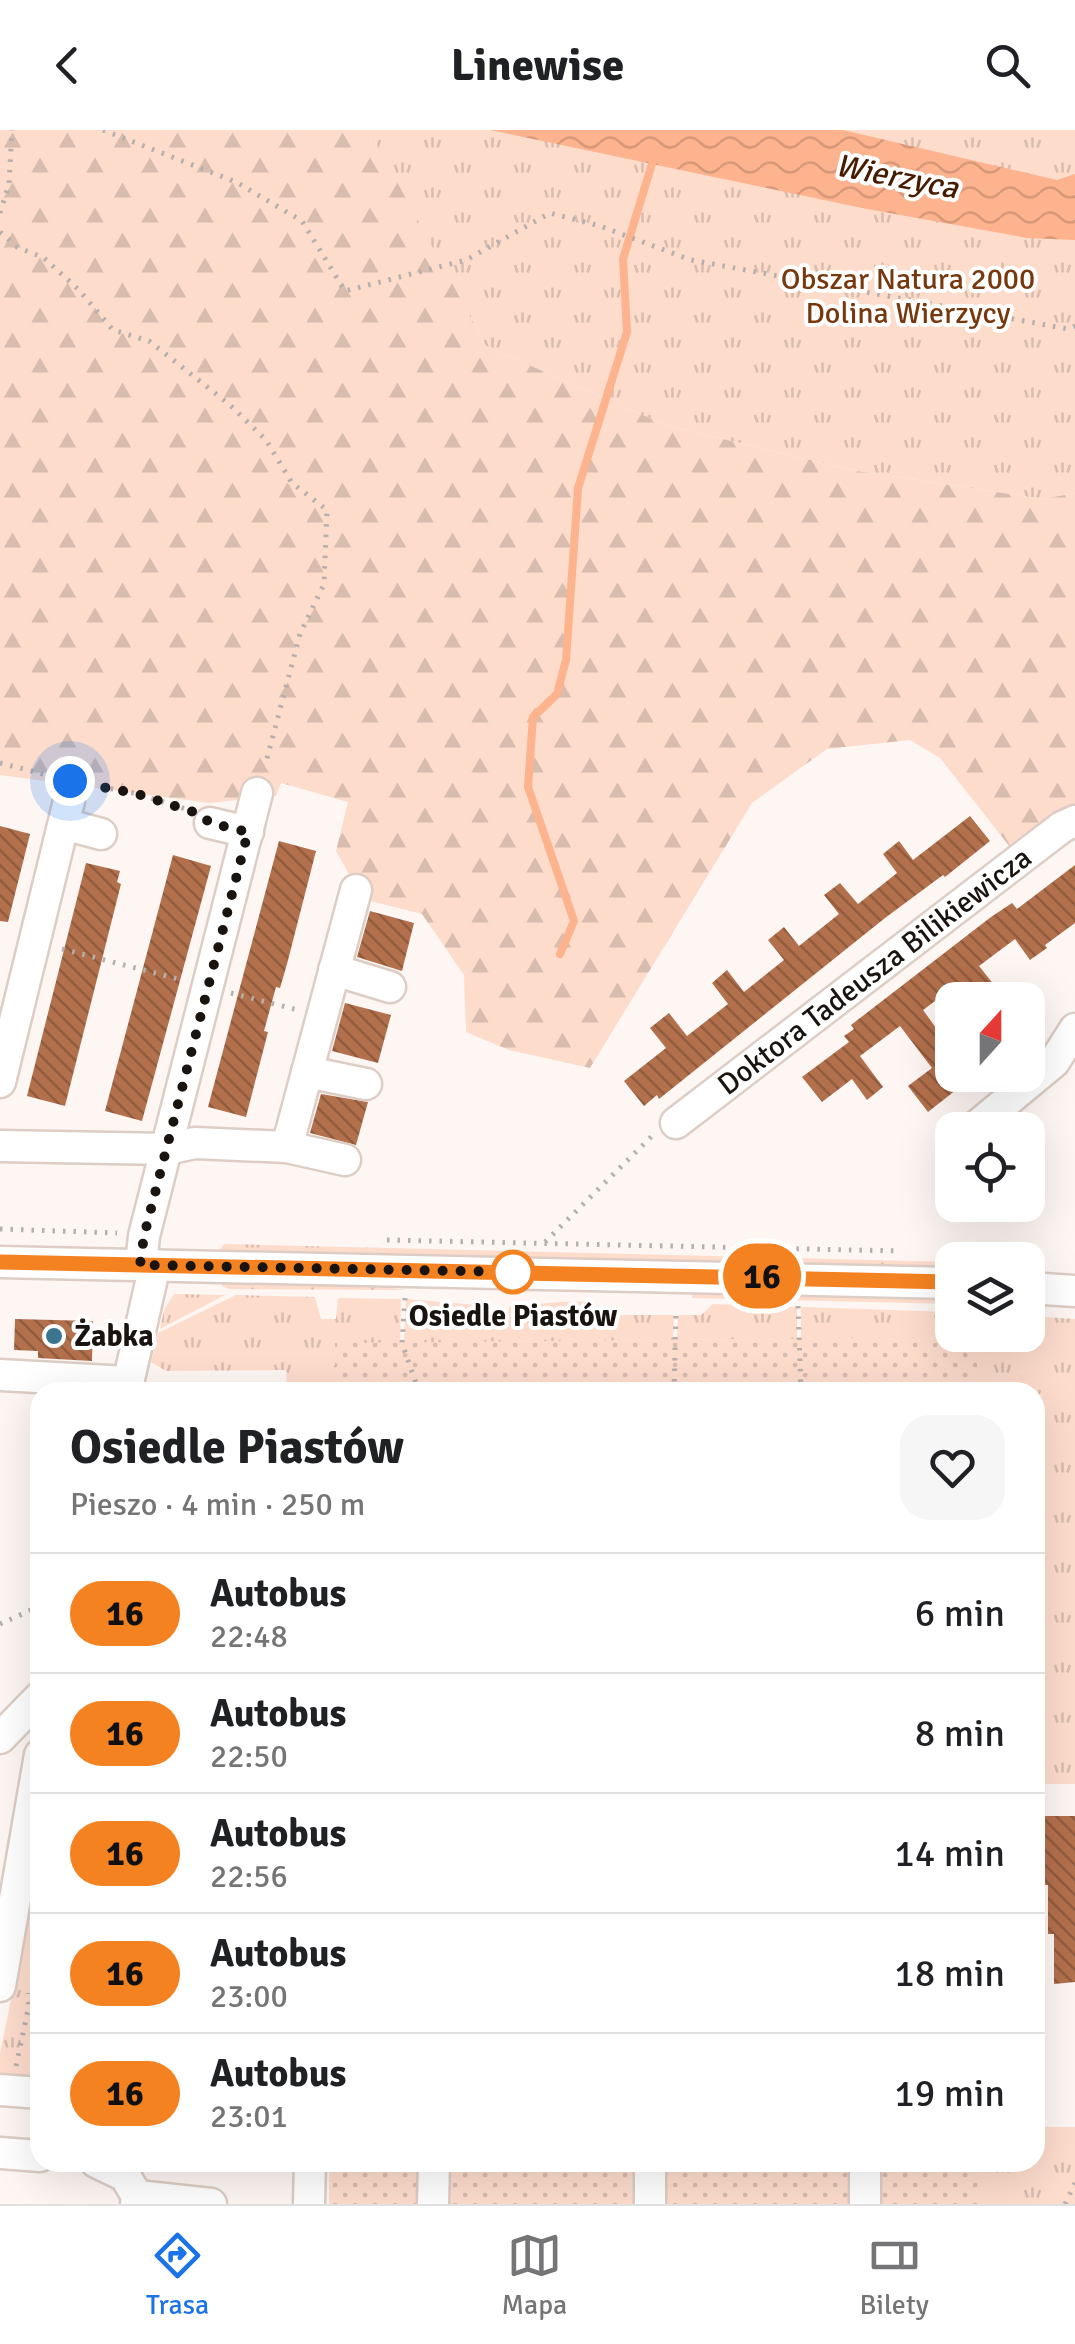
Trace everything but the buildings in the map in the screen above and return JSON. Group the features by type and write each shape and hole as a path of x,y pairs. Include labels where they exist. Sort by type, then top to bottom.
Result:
{"street":[{"path":"128,1382 167,1149 258,794"},
{"path":"72,798 101,834"},
{"path":"0,1082 72,798"},
{"name":"Doktora Tadeusza Bilikiewicza","path":"676,1123 1075,821"},
{"path":"210,823 248,832"},
{"path":"287,1147 356,890"},
{"path":"334,970 390,987"},
{"path":"994,1112 1054,1062 1075,1029"},
{"path":"307,1072 366,1084"},
{"path":"0,1146 167,1149 195,1143 287,1147 345,1160"},
{"path":"0,1262 935,1282"},
{"path":"1045,1289 1075,1291"},
{"path":"0,1375 74,1382"},
{"path":"0,1738 30,1707"},
{"path":"14,1986 30,1844"},
{"path":"0,2153 30,2155"},
{"path":"117,2172 126,2176 136,2200 211,2204"},
{"path":"309,2204 310,2172"},
{"path":"433,2204 434,2172"},
{"path":"650,2172 650,2204"},
{"path":"865,2172 865,2204"}],"path":[{"path":"0,212 9,184 12,130"},
{"path":"103,130 236,182 302,221 344,291 466,260 550,213 600,226 692,260 1068,329 1075,326"},
{"path":"0,232 17,247 44,258 79,290 112,330 149,341 230,405 266,440 292,483 327,510 324,584 300,634 258,794"},
{"path":"0,763 72,798 150,798 200,814 210,823"},
{"path":"544,1242 665,1123 676,1123"},
{"path":"404,1296 402,1343 416,1382"},
{"path":"798,1303 801,1382"},
{"path":"674,1382 676,1311"},
{"path":"0,1624 30,1610"},
{"path":"14,1986 29,2004 17,2092"},
{"path":"1065,2204 1075,2183"}],"green space":[{"path":"0,130 369,130 486,346 668,426 857,471 1042,499 1075,493 1075,808 1010,847 940,758 910,740 827,749 752,803 590,1068 509,1050 466,1032 464,975 422,914 363,899 336,851 348,802 281,783 276,796 209,803 0,775"},
{"name":"Obszar Natura 2000 Dolina Wierzycy","path":"176,130 1075,130 1075,493 1042,499 857,471 668,426 486,346 468,313"},
{"path":"224,1244 935,1262 935,1268 218,1252"},
{"path":"222,1280 353,1283 406,1290 229,1289 222,1286"},
{"path":"693,1289 935,1296 935,1304 692,1298"},
{"path":"174,1294 225,1295 160,1329 164,1310"},
{"path":"236,1295 315,1297 321,1319 336,1319 338,1298 401,1299 400,1343 336,1344 335,1382 287,1382 286,1370 166,1371 151,1362 158,1333"},
{"path":"406,1299 489,1306 490,1312 508,1312 510,1306 590,1302 603,1315 674,1315 673,1340 404,1343"},
{"path":"713,1304 797,1307 797,1339 677,1340 678,1315 701,1315"},
{"path":"801,1307 935,1311 935,1338 801,1339"},
{"path":"1045,1317 1075,1319 1075,1784 1045,1784 1045,1382 977,1382 977,1352 1045,1352"},
{"path":"935,1337 935,1352 977,1352 977,1382 335,1382 335,1343"},
{"path":"30,1906 30,2080 0,2078 0,2054"},
{"path":"1045,2127 1075,2127 1075,2204 983,2204 983,2172 1045,2172"},
{"path":"329,2172 983,2172 983,2204 329,2204"}],"water":[{"name":"Wierzyca","path":"490,130 843,130 1057,180 1075,174 1075,240 1027,238 862,208"}],"waterway":[{"path":"560,954 574,921 528,787 533,717 557,694 566,660 578,488 627,332 623,259 655,154"}],"bus line":[{"name":"16","path":"0,1262 935,1281"}],"place":[{"name":"Osiedle Piastów","path":"513,1272"},
{"name":"Żabka","path":"54,1336"}],"route":[{"path":"70,781 134,793 200,814 210,823 248,832 144,1236 140,1265 513,1272"}]}
